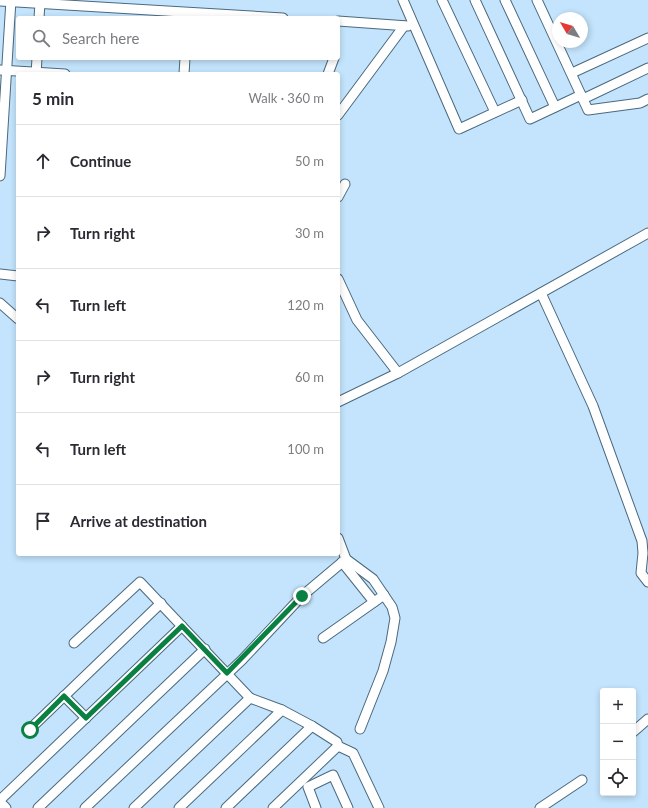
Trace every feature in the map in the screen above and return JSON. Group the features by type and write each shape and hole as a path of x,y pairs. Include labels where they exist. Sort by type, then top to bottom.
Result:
{"street":[{"path":"403,0 459,129 522,100"},
{"path":"442,0 495,112"},
{"path":"475,0 530,119 648,68"},
{"path":"505,0 556,107"},
{"path":"537,0 588,110 640,103 648,99"},
{"path":"0,1 219,16"},
{"path":"0,176 4,38 11,1"},
{"path":"39,16 40,3"},
{"path":"340,21 416,27"},
{"path":"340,112 404,26"},
{"path":"572,73 648,38"},
{"path":"36,72 37,60"},
{"path":"184,72 185,60"},
{"path":"329,72 333,60"},
{"path":"3,70 25,72"},
{"path":"340,194 346,184"},
{"path":"340,401 398,373 648,232"},
{"path":"0,274 16,276"},
{"path":"340,283 357,320 398,373"},
{"path":"541,293 593,406 605,438 642,540 643,553 641,573 648,582"},
{"path":"2,305 16,308"},
{"path":"2,305 16,317"},
{"path":"340,546 344,561 374,602"},
{"path":"344,561 373,579 392,606 395,618 394,630 383,672 360,729"},
{"path":"85,808 227,673 302,596 344,561"},
{"path":"74,643 140,582 250,698 282,710 312,726 337,742 338,746 353,753 379,808"},
{"path":"323,638 384,595"},
{"path":"30,730 161,603"},
{"path":"6,808 0,801 182,626"},
{"path":"38,808 205,649"},
{"path":"64,696 86,718"},
{"path":"134,808 250,698"},
{"path":"179,808 282,710"},
{"path":"636,729 648,719"},
{"path":"226,808 312,726"},
{"path":"273,808 338,746"},
{"path":"316,808 308,787 332,772 348,808"},
{"path":"540,808 582,780"}],"route":[{"path":"30,730 64,696 86,718 182,626 227,673 242,660 302,596"}]}
